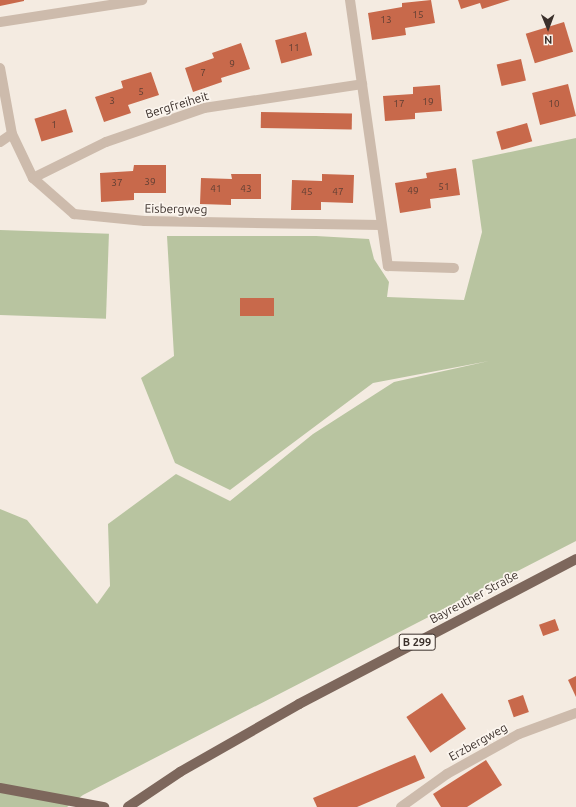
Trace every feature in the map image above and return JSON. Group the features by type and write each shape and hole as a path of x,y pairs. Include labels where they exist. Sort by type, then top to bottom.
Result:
{"main road":[{"name":"Bayreuther Straße","path":"128,807 180,772 258,727 576,559"},
{"path":"0,788 104,807"}],"street":[{"path":"0,22 142,0"},
{"path":"350,0 388,266 454,268"},
{"name":"Eisbergweg","path":"0,68 12,134 32,178 74,214 145,221 381,224"},
{"name":"Bergfreiheit","path":"32,178 106,142 204,108 362,84"},
{"path":"0,142 12,134"},
{"name":"Erzbergweg","path":"401,807 447,774 519,734 576,713"}],"green space":[{"path":"576,138 576,541 83,795 67,807 0,807 0,509 27,520 97,604 110,586 108,524 176,474 230,501 313,434 394,382 489,361 373,383 230,490 175,463 141,378 174,356 167,236 316,236 369,239 374,259 389,282 387,297 464,300 482,232 472,160"},
{"path":"0,230 109,234 106,319 0,315"}],"building":[{"path":"0,0 24,0 24,1 0,6"},
{"path":"431,0 435,23 405,28 406,35 372,40 368,13 402,7 402,3"},
{"path":"458,0 510,0 482,9 480,3 461,9"},
{"path":"564,22 573,52 535,63 526,34"},
{"path":"306,32 312,55 281,63 275,40"},
{"path":"241,43 250,69 221,78 222,82 193,92 185,68 214,58 212,53"},
{"path":"521,59 526,80 502,86 497,65"},
{"path":"151,72 159,95 128,105 131,113 104,122 95,97 123,88 121,81"},
{"path":"568,84 576,116 540,125 532,93"},
{"path":"440,85 442,111 415,113 415,119 385,121 383,96 413,94 413,87"},
{"path":"66,109 73,132 41,142 34,119"},
{"path":"261,112 352,114 352,130 261,128"},
{"path":"527,123 532,141 501,150 496,132"},
{"path":"134,165 166,165 166,193 134,193 134,200 101,202 100,173 133,171"},
{"path":"456,168 460,195 430,199 431,208 400,213 395,183 427,178 426,173"},
{"path":"231,174 261,174 261,199 231,199 231,205 200,204 201,178 232,179"},
{"path":"322,174 354,175 353,203 321,202 321,210 291,210 292,180 322,181"},
{"path":"240,298 274,298 274,316 240,316"},
{"path":"555,619 559,630 543,636 539,625"},
{"path":"576,676 576,697 568,680"},
{"path":"442,693 466,729 430,753 406,717"},
{"path":"523,695 529,712 514,717 508,700"},
{"path":"415,755 425,778 357,807 317,807 313,798"},
{"path":"486,760 502,785 467,807 441,807 433,794"}]}
